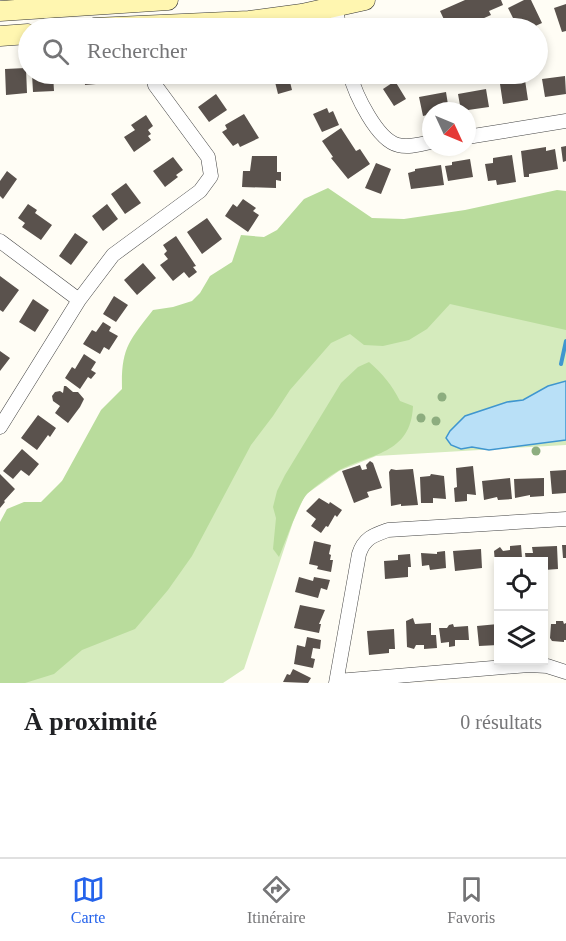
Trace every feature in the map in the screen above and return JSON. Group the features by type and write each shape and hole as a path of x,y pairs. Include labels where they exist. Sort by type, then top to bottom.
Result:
{"street":[{"path":"0,11 168,0"},
{"path":"269,18 335,8 365,0"},
{"path":"145,2 147,18"},
{"path":"335,8 338,18"},
{"path":"0,36 18,35"},
{"path":"0,427 79,300 113,255 200,191 211,176 208,157 155,84"},
{"path":"353,84 358,99 390,142 410,146 422,144"},
{"path":"476,135 566,121"},
{"path":"0,241 79,300"},
{"path":"566,519 388,530 369,537 362,545 359,554 336,682 529,665 547,666 566,672"}],"green space":[{"path":"328,188 372,218 404,219 465,210 557,190 566,191 566,330 450,304 427,329 409,340 383,346 364,345 350,334 331,343 290,390 251,445 192,556 168,590 135,629 82,650 54,674 25,683 0,683 0,522 7,509 24,502 41,502 62,481 101,410 122,389 123,364 128,346 153,310 192,301 200,293 210,276 232,262 241,235 264,237 277,230 304,199"},
{"path":"566,197 566,445 376,456 339,471 305,495 293,522 244,669 223,683 0,683 5,548 62,481 359,219 402,224"},
{"path":"369,362 394,390 400,401 413,406 411,422 405,434 387,450 338,471 308,493 296,513 279,557 273,549 276,518 273,507 277,491 341,383 358,367"}],"water":[{"path":"566,381 566,440 489,450 472,447 461,449 451,445 446,438 465,416 507,402 523,400 548,386"}],"building":[{"path":"465,0 501,0 503,5 489,11 491,15 484,18 443,18 440,11"},
{"path":"524,0 531,0 540,18 513,18 508,8"},
{"path":"566,4 566,31 562,32 554,8"},
{"path":"18,68 18,84 27,84 27,93 6,95 5,69"},
{"path":"565,76 566,94 545,97 543,84 548,84 548,78"},
{"path":"33,84 54,84 54,91 33,92"},
{"path":"276,84 290,84 292,90 278,94"},
{"path":"390,84 397,84 406,99 394,106 383,89"},
{"path":"500,84 526,84 528,100 503,104"},
{"path":"486,89 489,107 476,109 476,102 459,102 458,94"},
{"path":"446,92 448,102 422,102 422,111 419,97"},
{"path":"216,94 227,110 209,122 198,107"},
{"path":"327,108 329,113 333,111 339,125 322,132 313,114"},
{"path":"244,114 259,138 240,147 238,143 233,146 222,132 227,129 225,125"},
{"path":"146,115 153,126 148,130 151,140 134,152 124,137 135,130 131,125"},
{"path":"341,128 356,151 360,149 370,164 348,179 331,158 333,157 322,141"},
{"path":"566,146 566,161 563,162 561,147"},
{"path":"546,147 546,151 555,149 558,169 524,177 521,151"},
{"path":"512,155 516,182 497,185 496,180 488,181 485,164 493,163 493,158"},
{"path":"252,156 277,156 277,172 281,172 281,181 276,180 276,188 242,187 243,171 250,171"},
{"path":"173,157 183,170 165,187 153,171"},
{"path":"470,159 473,177 448,181 445,166 452,165 452,162"},
{"path":"376,163 391,169 381,194 365,188"},
{"path":"441,165 444,185 411,189 408,173 415,169"},
{"path":"7,171 17,179 3,199 0,196 0,181"},
{"path":"126,183 141,203 125,214 111,194"},
{"path":"243,199 256,208 253,211 259,215 248,232 225,216 233,204 237,207"},
{"path":"28,204 37,210 35,213 52,225 41,240 22,227 25,223 18,218"},
{"path":"107,204 118,219 103,231 92,216"},
{"path":"207,218 222,239 202,254 187,232"},
{"path":"75,233 88,242 71,265 59,256"},
{"path":"176,236 196,266 193,267 197,272 189,278 184,272 173,281 160,265 168,259 164,254 167,251 163,245"},
{"path":"143,263 156,278 137,295 124,280"},
{"path":"0,276 19,290 3,312 0,310"},
{"path":"114,296 128,305 116,322 103,314"},
{"path":"33,299 49,310 35,332 19,322"},
{"path":"103,322 111,327 109,331 118,336 109,350 104,347 100,354 83,344 92,330 96,332"},
{"path":"0,351 10,358 0,371"},
{"path":"84,354 96,362 91,370 96,373 91,379 88,377 80,389 65,378 72,367 75,369"},
{"path":"64,386 73,392 78,392 84,399 68,423 55,413 60,406 53,401 52,396 55,392 63,393"},
{"path":"38,415 56,428 37,450 21,438"},
{"path":"22,449 39,464 29,476 21,470 13,479 3,471"},
{"path":"370,461 373,463 382,488 367,492 369,497 354,503 342,471 360,465 362,470 367,469 366,465"},
{"path":"473,466 476,495 467,494 467,501 455,502 456,468"},
{"path":"391,469 413,469 418,505 391,506 389,472"},
{"path":"566,470 566,493 552,494 550,471"},
{"path":"0,474 15,489 0,508"},
{"path":"431,474 444,476 446,499 433,498 433,503 421,503 420,477"},
{"path":"510,478 512,499 498,500 497,497 484,500 482,481"},
{"path":"544,478 544,496 530,497 530,495 515,498 514,479"},
{"path":"319,498 342,510 321,533 311,526 316,519 306,511"},
{"path":"314,541 331,545 329,554 331,555 330,560 333,560 331,572 317,569 318,566 309,564"},
{"path":"521,545 522,557 494,557 494,551 500,547 503,551 510,550 510,546"},
{"path":"562,545 566,545 566,558 563,558"},
{"path":"557,546 558,569 548,570 548,557 525,557 525,553 533,553 532,547"},
{"path":"481,549 482,568 455,571 453,551"},
{"path":"445,551 446,568 430,570 429,565 422,566 421,553 437,554 437,552"},
{"path":"410,554 411,567 408,567 408,577 385,579 384,561 398,560 398,555"},
{"path":"299,577 313,581 314,577 330,580 327,590 321,588 318,598 295,592"},
{"path":"300,605 325,610 319,624 321,624 319,633 294,628"},
{"path":"413,618 415,624 431,623 431,635 436,635 437,648 424,649 424,645 416,645 414,649 407,647 406,621"},
{"path":"556,621 566,623 564,642 552,641 550,638 551,624 556,624"},
{"path":"453,624 454,627 468,626 469,640 455,640 455,646 449,647 449,642 441,643 439,628 447,628"},
{"path":"494,624 494,645 479,646 477,626"},
{"path":"394,629 395,649 389,649 389,653 369,655 367,631"},
{"path":"307,637 321,640 320,649 313,648 311,658 315,659 313,668 294,664 297,645 305,647"},
{"path":"293,669 311,678 308,683 283,682"}],"waterway":[{"path":"561,364 566,341"}]}
